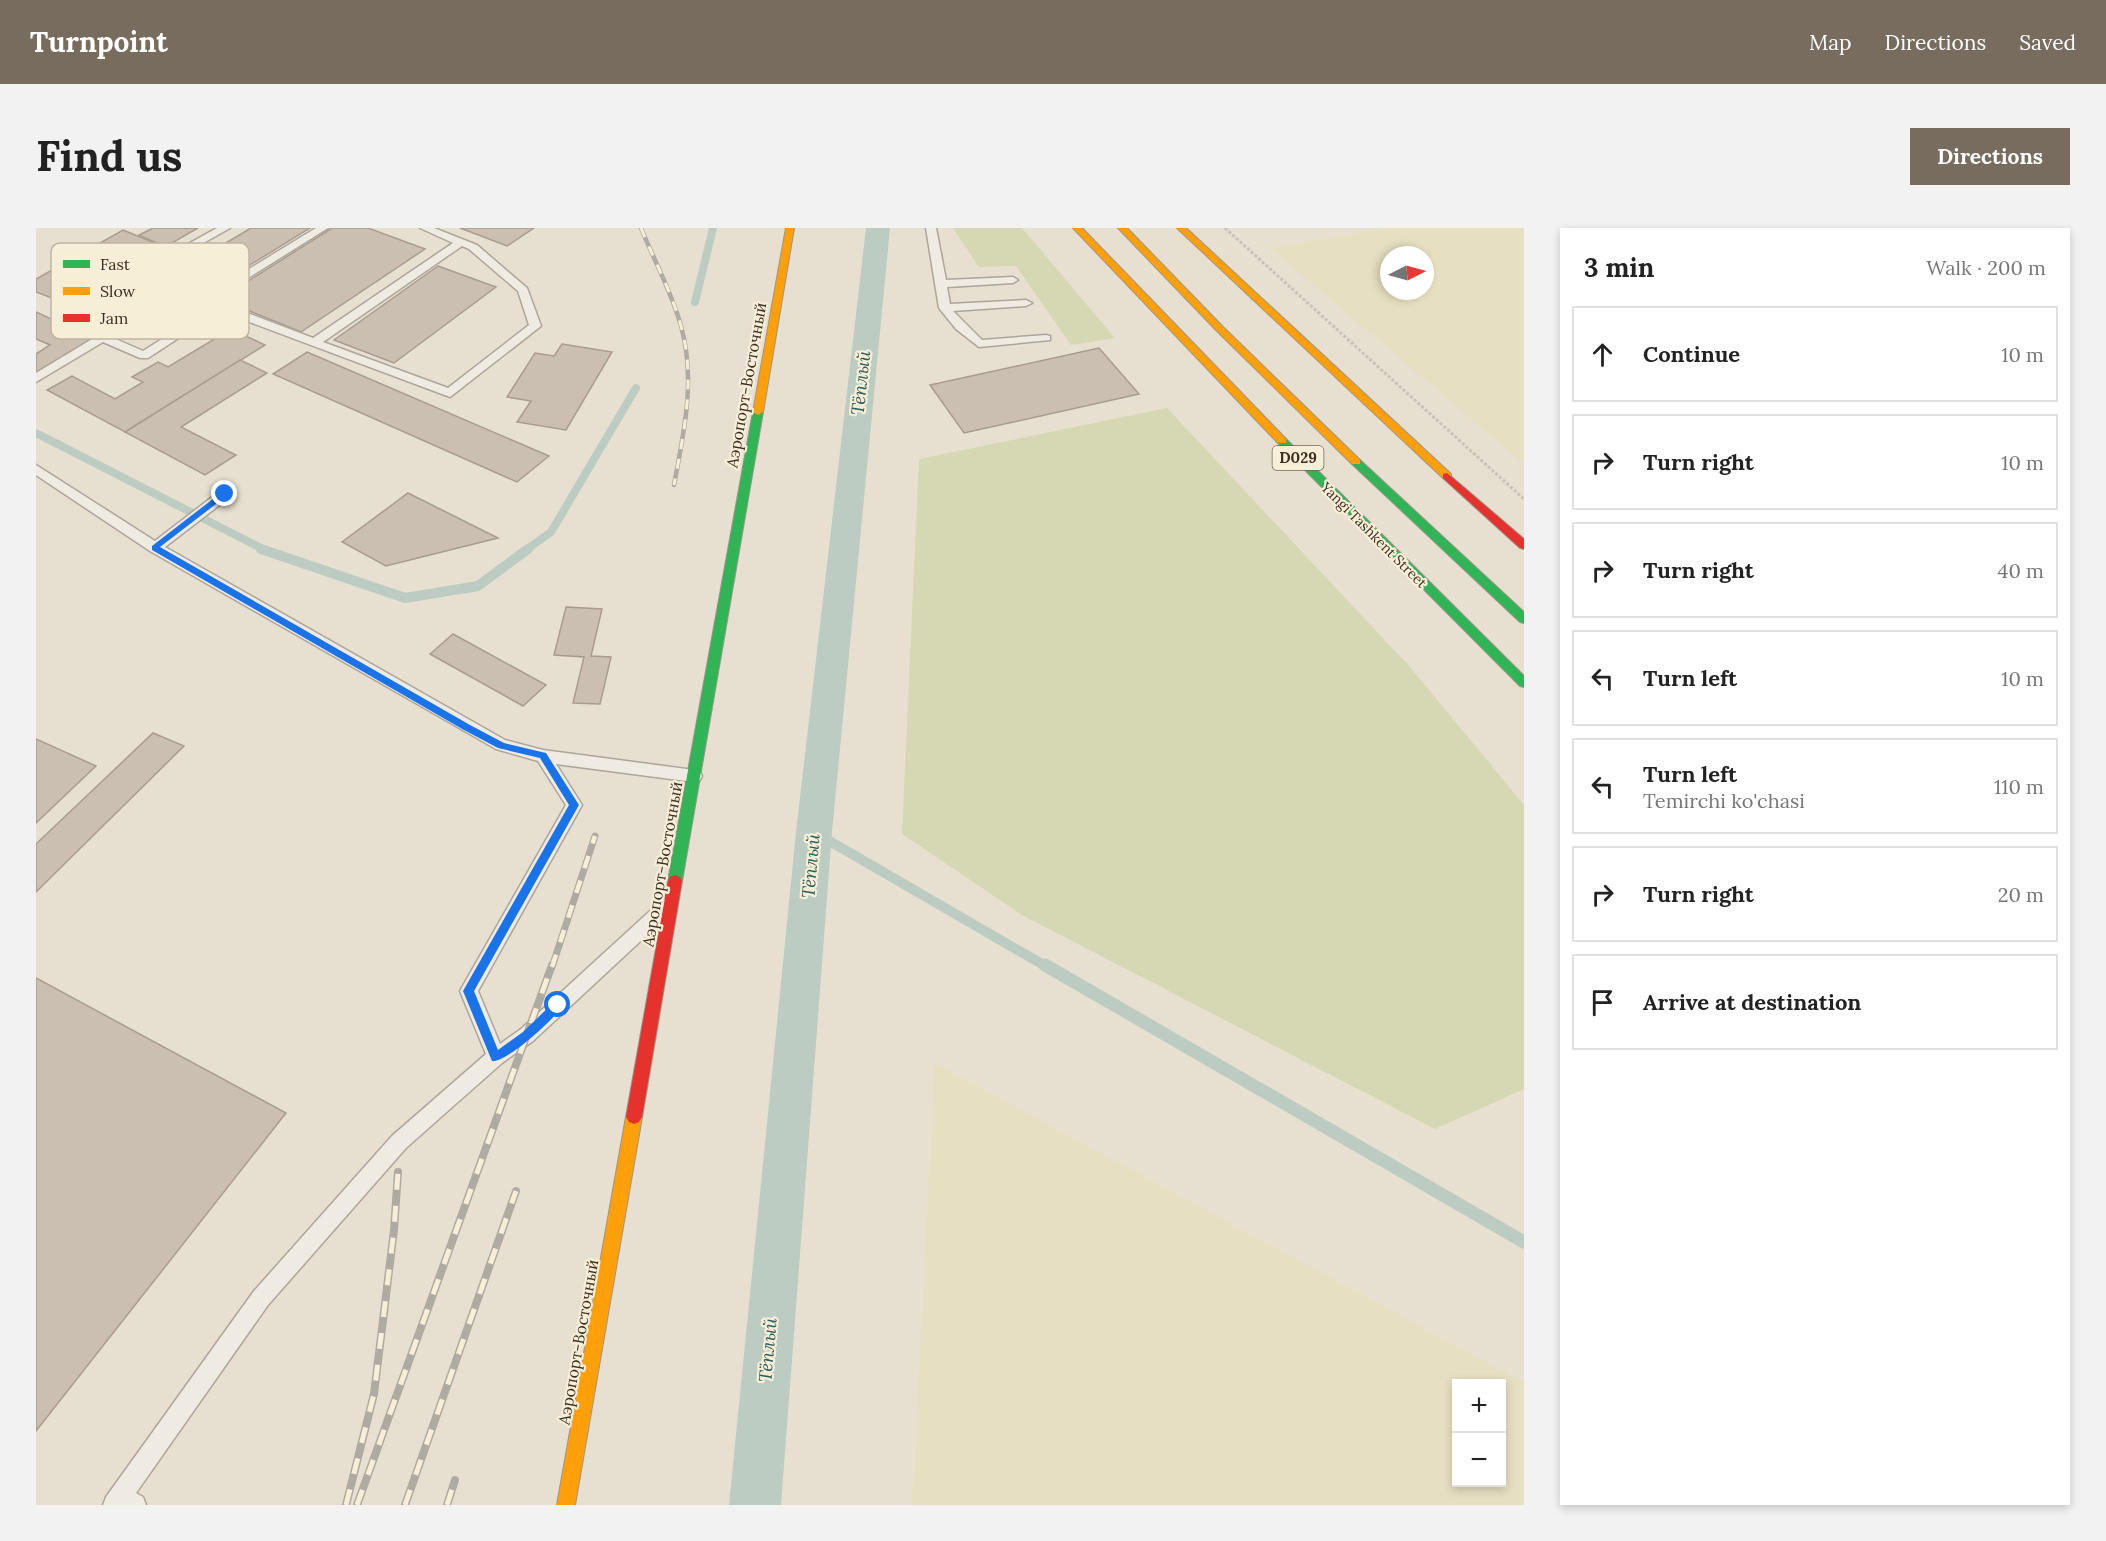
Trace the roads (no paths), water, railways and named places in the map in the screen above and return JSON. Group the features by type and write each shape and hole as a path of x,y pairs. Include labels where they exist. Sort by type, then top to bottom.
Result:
{"main road":[{"name":"Аэропорт-Восточный","path":"566,1505 790,228"},
{"name":"Yangi Tashkent Street","path":"1077,228 1277,437 1524,683"},
{"name":"D029","path":"1122,228 1251,360 1524,619"},
{"path":"1181,228 1389,424 1524,545"}],"lane":[{"path":"198,243 225,228"},
{"path":"249,273 323,228"},
{"path":"249,318 450,393 535,326 523,290 473,247 425,228"},
{"path":"931,228 945,308 960,327 979,344 1046,338"},
{"path":"314,343 461,242"},
{"path":"940,284 1013,280"},
{"path":"945,308 1026,303"},
{"path":"36,378 101,339"},
{"path":"105,339 144,356 170,339"},
{"path":"36,469 155,548 501,746 543,756 694,776"},
{"path":"155,548 225,494"},
{"path":"496,1058 469,991 574,805 543,756"},
{"path":"123,1502 261,1298 399,1142 496,1058 527,1035 673,901"}],"waterway":[{"path":"695,302 713,228"},
{"name":"Тёплый","path":"755,1505 814,832 878,228"},
{"path":"526,550 551,532 636,388"},
{"path":"36,433 265,550"},
{"path":"261,549 405,598 478,586 528,549"},
{"path":"814,832 1047,967"},
{"path":"1045,965 1524,1242"}],"railway":[{"path":"641,228 673,301 681,326 688,366 687,406 674,485"},
{"path":"552,967 595,836"},
{"path":"357,1505 552,965"},
{"path":"346,1505 374,1394 394,1230 398,1172"},
{"path":"405,1505 516,1191"},
{"path":"447,1505 455,1480"}]}
